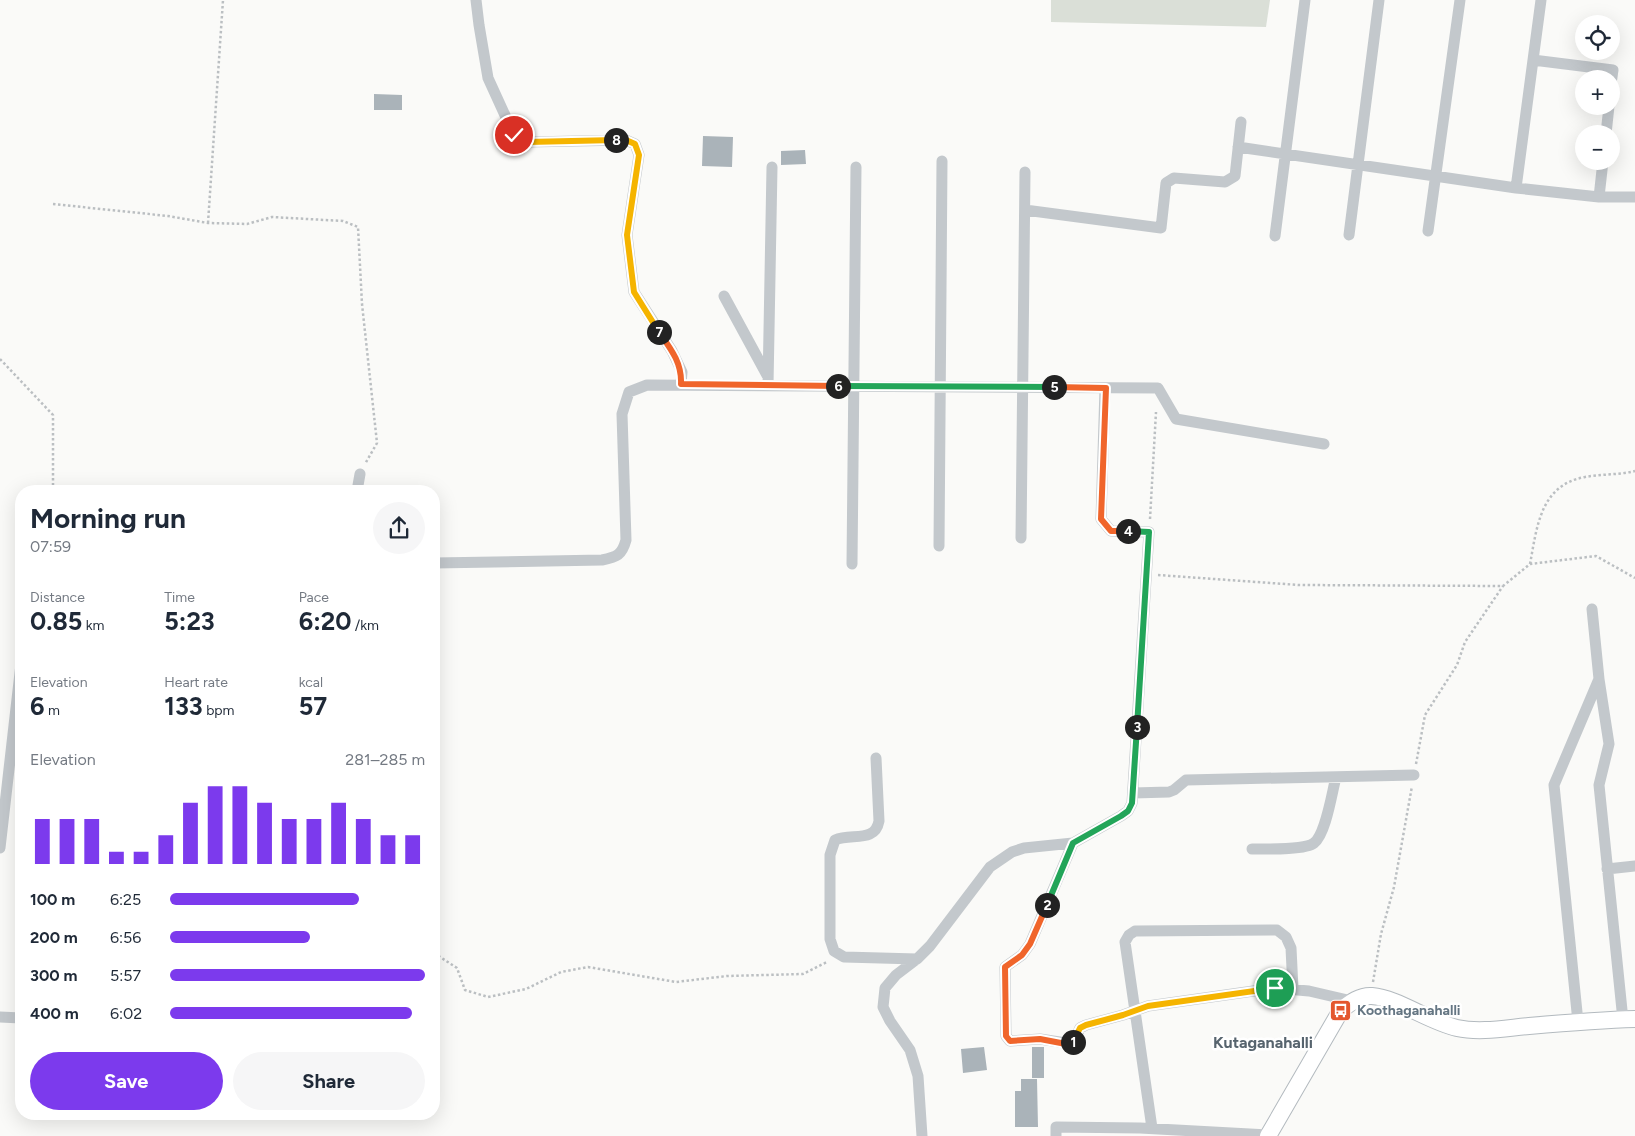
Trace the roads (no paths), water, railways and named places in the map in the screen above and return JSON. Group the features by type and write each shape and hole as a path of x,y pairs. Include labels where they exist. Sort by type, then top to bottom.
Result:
{"street":[{"path":"476,0 488,78 514,135 528,142 626,140 635,144 639,155 627,235 634,292 672,351 682,372 681,384"},
{"path":"1275,236 1305,0"},
{"path":"1349,234 1379,0"},
{"path":"1428,231 1460,0"},
{"path":"1516,188 1541,0"},
{"path":"1533,60 1613,70"},
{"path":"1025,210 1161,228 1166,183 1174,178 1225,182 1235,176 1241,122"},
{"path":"1238,147 1516,188 1599,197 1635,197"},
{"path":"938,546 942,161"},
{"path":"768,381 772,167"},
{"path":"852,564 856,168"},
{"path":"1599,197 1602,170"},
{"path":"1021,538 1026,172"},
{"path":"724,296 768,381"},
{"path":"440,562 602,560 614,558 623,551 626,540 622,414 629,392 648,385 768,381 853,386 1158,388 1176,419 1324,444"},
{"path":"922,1136 918,1076 910,1050 890,1021 883,1007 886,988 896,975 930,946 990,867 1000,858 1024,848 1073,843 1128,811 1132,803 1149,532 1111,531 1101,519 1106,388"},
{"path":"358,485 360,474"},
{"path":"1056,1136 1056,1127 1268,1136 1341,1010 1352,1001 1371,996 1392,1002 1435,1021 1458,1028 1486,1030 1629,1019 1608,869 1599,785 1609,744 1599,679 1592,609"},
{"path":"1578,1022 1554,784 1599,679"},
{"path":"0,848 2,814 15,711"},
{"path":"876,758 878,828 872,834 866,836 842,837 835,840 830,855 830,939 834,951 844,957 917,959"},
{"path":"1133,793 1169,792 1186,780 1414,775"},
{"path":"1252,850 1299,847 1314,844 1321,835 1336,776"},
{"path":"1073,843 1030,944 1022,955 1005,967 1006,1036 1010,1041 1040,1039 1066,1044 1074,1042 1080,1028 1123,1015 1136,1009 1275,988 1309,990 1352,1001"},
{"path":"1608,869 1635,866"},
{"path":"1144,1131 1136,1009 1125,942 1129,935 1135,932 1277,930 1286,937 1291,948 1292,989"},
{"path":"0,1017 15,1018"}],"place":[{"name":"Koothaganahalli","path":"1341,1010"}],"district":[{"name":"Kutaganahalli","path":"1263,1042"}]}
